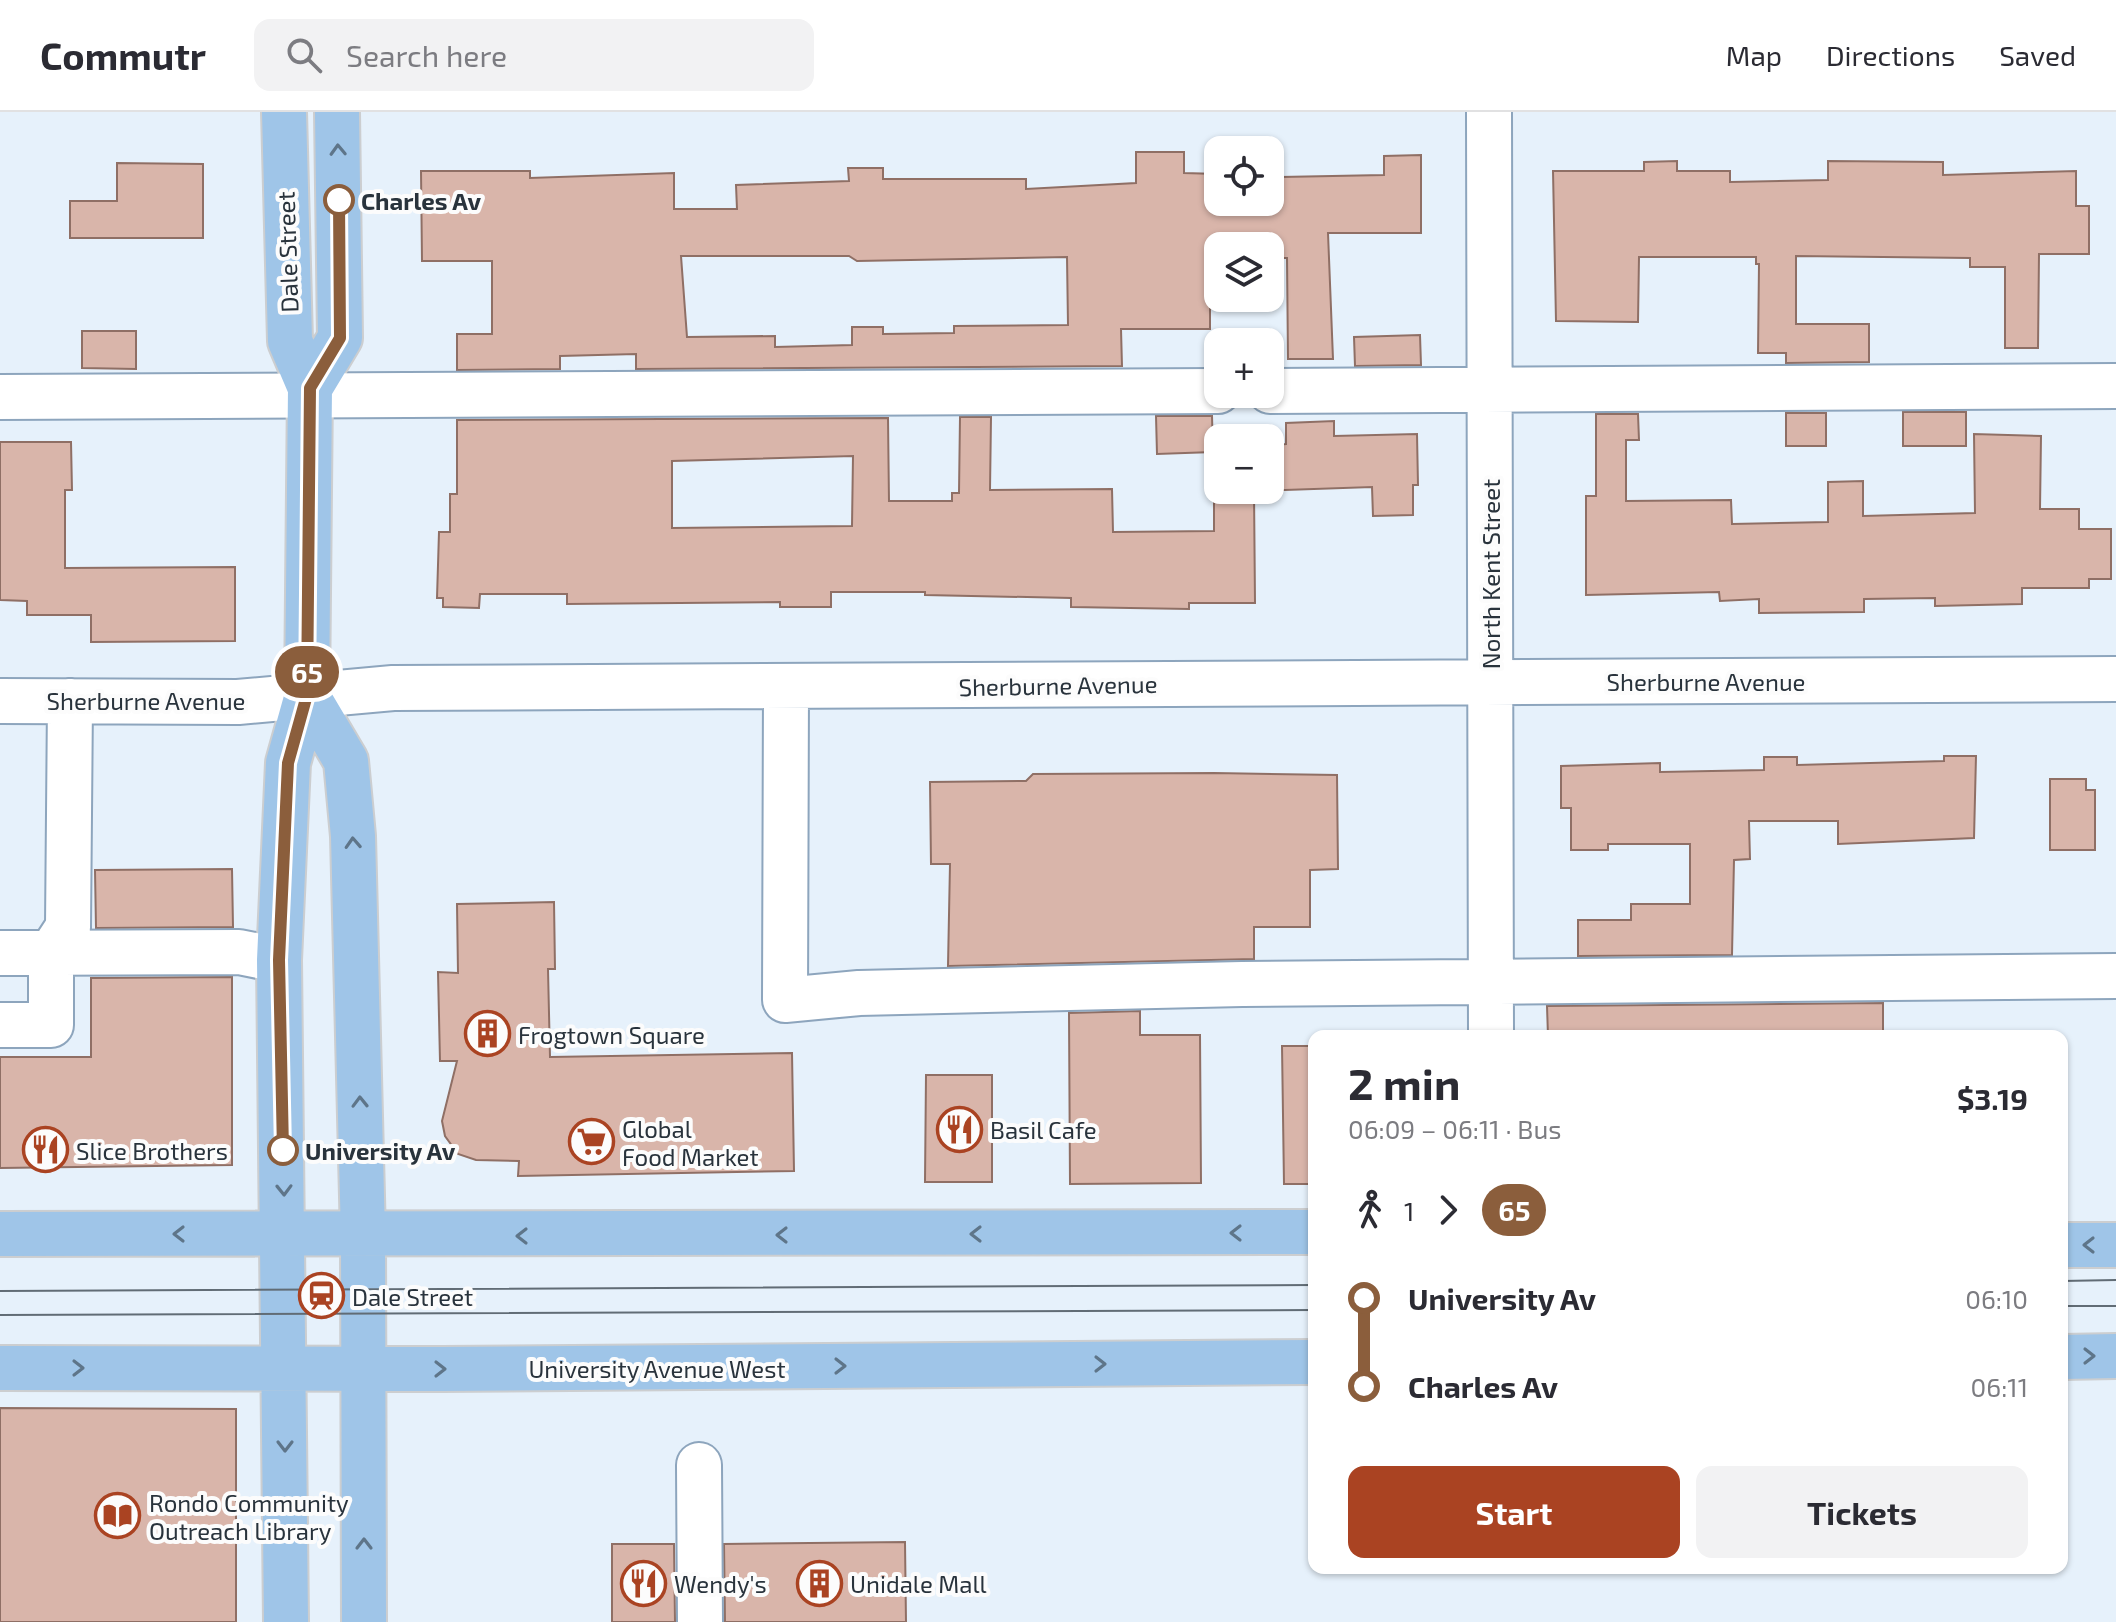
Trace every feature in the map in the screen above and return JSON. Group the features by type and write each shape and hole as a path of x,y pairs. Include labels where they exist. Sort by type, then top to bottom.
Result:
{"main road":[{"name":"Dale Street","path":"284,112 290,341 310,391 307,695 288,763 279,960 285,1234 286,1622"},
{"path":"310,391 340,338 337,112"},
{"path":"307,695 346,761 347,776 358,970 363,1236 364,1622"},
{"path":"0,1234 363,1236 1308,1232"},
{"path":"2068,1245 2116,1245"},
{"path":"2068,1357 2116,1356"},
{"name":"University Avenue West","path":"0,1368 1308,1362"}],"street":[{"name":"North Kent Street","path":"1489,112 1491,1030"},
{"path":"1284,391 2116,386"},
{"path":"0,397 310,391 1204,391"},
{"name":"Sherburne Avenue","path":"0,701 238,702 393,688 2116,679"},
{"path":"786,688 785,1000 859,993 1491,981 2116,976"},
{"path":"0,1025 51,1025 51,953 68,927 70,701"},
{"path":"0,953 239,952 279,960"},
{"path":"699,1465 700,1622"}],"building":[{"path":"1136,152 1184,152 1184,173 1204,174 1204,216 1284,216 1284,177 1384,175 1384,156 1421,155 1421,233 1328,233 1333,359 1288,359 1284,232 1204,232 1204,312 1210,312 1210,328 1121,329 1122,366 636,369 636,354 560,356 560,369 457,370 457,334 492,334 492,261 422,261 421,171 530,171 530,178 674,173 674,209 737,209 736,185 849,181 848,168 883,168 883,179 1026,179 1026,189 1136,183","holes":["681,256 849,256 857,261 1067,257 1068,325 954,326 954,333 883,334 883,327 852,327 852,345 775,347 775,336 687,337"]},
{"path":"1677,161 1677,171 1730,171 1730,182 1828,180 1828,161 1943,162 1943,175 2076,171 2076,206 2089,206 2089,254 2039,254 2038,348 2005,348 2005,267 1970,267 1970,258 1796,256 1796,324 1869,324 1869,362 1786,363 1786,353 1758,353 1759,264 1756,264 1756,257 1639,257 1638,322 1556,321 1553,171 1644,171 1644,162"},
{"path":"117,163 203,164 203,238 70,238 70,201 117,201"},
{"path":"82,331 136,331 136,369 82,368"},
{"path":"1420,335 1421,365 1355,366 1354,337"},
{"path":"1903,412 1966,412 1966,446 1903,446"},
{"path":"1786,413 1826,413 1826,446 1786,446"},
{"path":"1596,414 1638,414 1639,440 1626,440 1626,501 1731,500 1732,524 1828,522 1828,482 1863,481 1863,516 1975,513 1974,434 2041,436 2040,509 2079,509 2079,529 2111,529 2111,579 2089,579 2089,588 2022,588 2022,604 1935,606 1935,598 1864,599 1864,612 1759,613 1759,599 1720,601 1719,592 1586,595 1586,496 1596,496"},
{"path":"1156,416 1212,416 1212,424 1204,424 1204,452 1157,454"},
{"path":"960,417 991,417 990,490 1112,489 1113,532 1214,531 1214,504 1254,504 1255,603 1189,603 1189,609 1071,607 1071,598 831,592 831,607 780,607 780,602 567,604 567,594 480,594 479,608 443,607 443,598 437,598 439,532 450,532 450,494 457,494 457,420 888,418 889,501 952,501 952,493 959,493","holes":["853,456 852,526 672,528 672,461"]},
{"path":"1334,421 1334,436 1417,434 1418,485 1413,485 1413,515 1373,516 1372,487 1284,490 1286,423"},
{"path":"0,442 71,442 72,490 65,490 65,568 235,567 235,641 91,642 91,615 27,615 27,601 0,600"},
{"path":"1944,756 1976,756 1974,838 1838,844 1838,821 1749,821 1750,859 1734,860 1732,955 1578,956 1578,920 1631,920 1631,904 1690,904 1690,844 1608,844 1608,850 1571,850 1571,808 1561,808 1561,766 1660,763 1660,772 1764,770 1764,757 1797,757 1797,765 1944,761"},
{"path":"1033,774 1337,775 1338,869 1310,870 1310,927 1254,927 1254,959 948,966 950,864 931,864 930,782 1026,781"},
{"path":"2050,779 2086,779 2086,790 2095,790 2095,850 2050,850"},
{"path":"232,869 233,927 96,928 95,870"},
{"name":"Frogtown Square","path":"554,902 555,969 548,969 550,1057 792,1053 794,1171 518,1176 519,1161 476,1160 458,1154 445,1136 442,1121 457,1061 440,1061 438,972 458,973 457,904"},
{"path":"232,977 232,1165 0,1168 0,1057 91,1057 91,978"},
{"path":"1883,1003 1883,1030 1548,1030 1547,1006"},
{"path":"1140,1011 1140,1035 1200,1035 1201,1183 1070,1184 1069,1013"},
{"path":"1282,1046 1308,1046 1308,1184 1284,1184"},
{"name":"Basil Cafe","path":"926,1075 992,1075 992,1182 925,1182"},
{"name":"Rondo Community Outreach Library","path":"0,1408 236,1409 236,1622 0,1622"},
{"name":"Unidale Mall","path":"905,1542 906,1622 725,1622 724,1544"},
{"name":"Wendy's","path":"612,1544 674,1544 675,1622 612,1622"}],"tram line":[{"path":"2068,1281 2116,1280"},
{"path":"0,1291 1308,1285"},
{"path":"2068,1306 2116,1306"},
{"path":"0,1315 1308,1310"}],"bus line":[{"name":"65","path":"283,1150 279,960 288,763 307,695 310,388 340,338 339,200"}],"place":[{"name":"Charles Av","path":"339,200"},
{"name":"Frogtown Square","path":"487,1034"},
{"name":"Basil Cafe","path":"959,1129"},
{"name":"Global Food Market","path":"591,1142"},
{"name":"Slice Brothers","path":"45,1150"},
{"name":"University Av","path":"283,1150"},
{"name":"Dale Street","path":"321,1296"},
{"name":"Rondo Community Outreach Library","path":"118,1516"},
{"name":"Wendy's","path":"643,1583"},
{"name":"Unidale Mall","path":"819,1583"}]}
